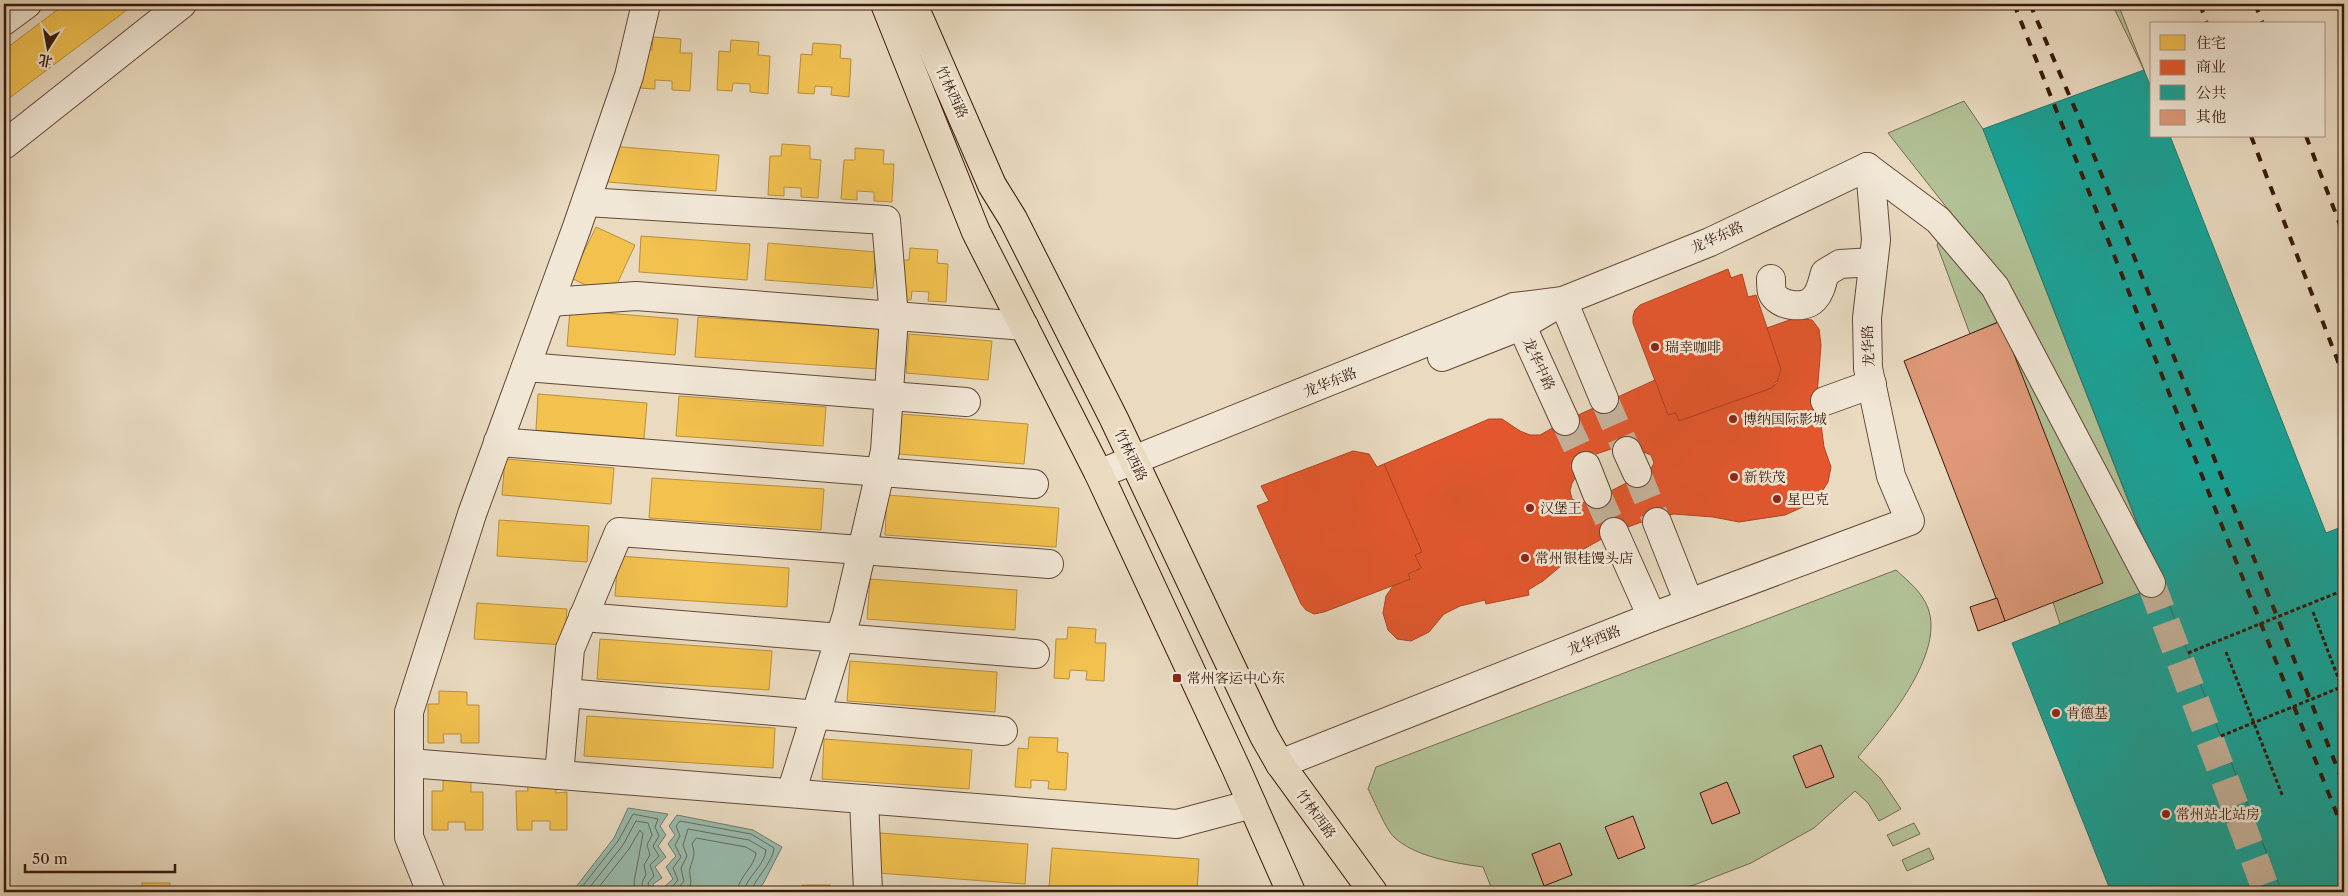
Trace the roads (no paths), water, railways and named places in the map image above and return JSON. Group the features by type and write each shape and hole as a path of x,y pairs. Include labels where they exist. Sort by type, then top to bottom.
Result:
{"main road":[{"name":"竹林西路","path":"885,4 976,232 1102,482 1291,892"},
{"name":"竹林西路","path":"913,4 992,184 1018,228 1137,467 1280,764 1373,892"}],"street":[{"path":"4,21 27,4"},
{"path":"4,145 182,4"},
{"path":"431,892 409,837 409,712 472,514 586,202 629,76 646,4"},
{"path":"1867,167 1938,220 1995,287 2151,583"},
{"name":"龙华东路","path":"1102,482 1710,242 1867,167"},
{"name":"龙华路","path":"1867,167 1871,180 1876,240 1867,318 1868,368 1892,476 1910,521"},
{"path":"586,202 886,220 894,317 885,451 840,638 791,793"},
{"path":"1771,280 1772,292 1780,302 1797,306 1813,301 1821,288 1825,273 1840,264 1873,262"},
{"path":"550,302 636,296 1024,326"},
{"path":"1564,301 1604,399"},
{"name":"龙华中路","path":"1517,317 1565,421"},
{"path":"526,367 966,402"},
{"path":"1825,400 1872,384"},
{"path":"498,442 1034,484"},
{"path":"1586,466 1597,494"},
{"name":"龙华西路","path":"1280,764 1652,617 1910,521"},
{"path":"1657,522 1689,603"},
{"path":"559,775 570,649 619,532 1049,564"},
{"path":"1614,532 1652,617"},
{"path":"583,617 1035,654"},
{"path":"566,694 1003,731"},
{"path":"409,763 1177,824 1252,804"},
{"path":"864,799 868,892"}],"water":[{"path":"628,808 668,814 660,826 666,835 658,846 666,857 655,867 662,878 653,884 655,892 572,892 614,838"},
{"path":"677,815 753,830 782,847 763,884 754,892 663,892 662,889 673,879 666,867 676,856 668,844 675,835 669,826"}],"tunnel":[{"path":"1604,399 1627,451"},
{"path":"1565,421 1586,466"},
{"path":"1637,473 1657,522"},
{"path":"1597,494 1614,532"},
{"path":"2151,583 2267,892"}],"railway":[{"path":"2014,4 2344,832"},
{"path":"2030,4 2079,118 2344,785"},
{"path":"2200,4 2206,22"},
{"path":"2255,4 2262,22"},
{"path":"2252,138 2344,377"},
{"path":"2307,138 2344,235"}],"place":[{"name":"瑞幸咖啡","path":"1655,347"},
{"name":"博纳国际影城","path":"1733,419"},
{"name":"新铁茂","path":"1734,477"},
{"name":"星巴克","path":"1777,499"},
{"name":"汉堡王","path":"1530,508"},
{"name":"常州银桂馒头店","path":"1525,558"},
{"name":"常州客运中心东","path":"1177,678"},
{"name":"肯德基","path":"2056,713"},
{"name":"常州站北站房","path":"2166,814"}]}
